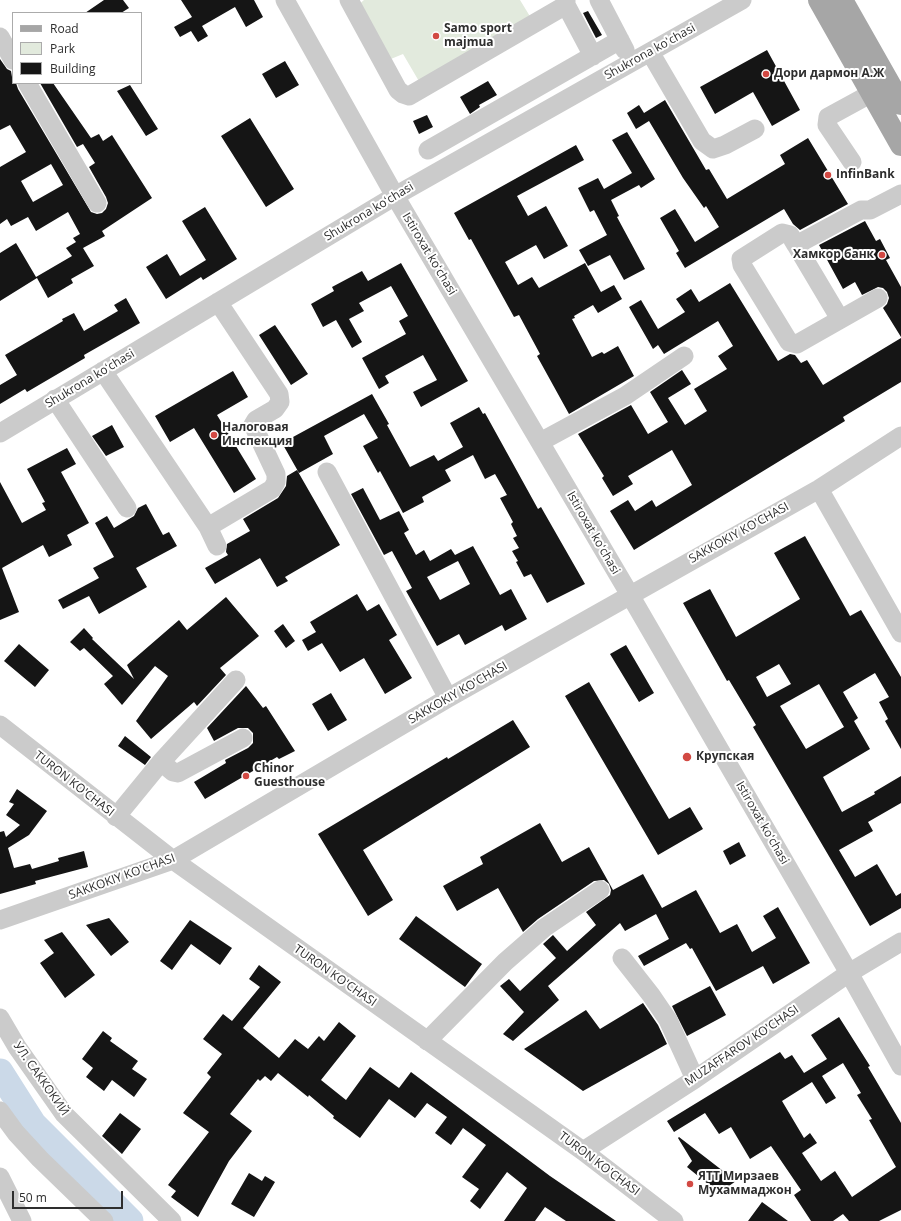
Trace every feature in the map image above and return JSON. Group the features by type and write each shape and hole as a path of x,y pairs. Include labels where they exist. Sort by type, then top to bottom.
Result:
{"main road":[{"path":"819,0 901,144"},
{"path":"842,0 901,104"}],"street":[{"name":"Istiroxat koʻchasi","path":"285,0 395,196 630,595 849,973 901,1066"},
{"path":"349,0 398,90 409,96 566,2 593,56"},
{"path":"599,0 632,62"},
{"name":"Shukrona koʻchasi","path":"0,433 395,196 742,0"},
{"path":"0,37 12,58"},
{"path":"428,150 620,40"},
{"path":"650,52 702,141 713,148 725,145 755,129"},
{"path":"28,84 97,203"},
{"path":"852,162 827,125 828,117 872,93"},
{"path":"796,245 861,210 870,210 901,194"},
{"path":"840,319 790,235 782,233 741,259 742,265 789,342 797,344 878,298"},
{"path":"208,527 272,489 276,482 276,474 253,425 256,420 275,409 280,402 279,394 218,302"},
{"path":"540,442 625,396 684,356"},
{"path":"103,371 208,527 217,546"},
{"path":"55,400 127,508"},
{"name":"SAKKOKIY KO'CHASI","path":"0,920 173,860 448,698 819,489 901,436"},
{"path":"326,472 448,698"},
{"path":"819,489 894,606 901,633"},
{"path":"116,817 161,762 236,680"},
{"name":"TURON KO'CHASI","path":"0,725 173,860 583,1151 674,1221"},
{"path":"161,762 173,772 178,773 243,738"},
{"path":"427,1041 505,962 544,928 600,890"},
{"name":"MUZAFFAROV KO'CHASI","path":"583,1151 695,1079 849,973 901,942"},
{"path":"622,958 651,994 668,1020 695,1079"},
{"name":"УЛ. САККОКИЙ","path":"0,1018 17,1047 64,1114 172,1221"},
{"path":"0,1111 40,1159 104,1221"},
{"path":"1,1182 22,1221"}],"green space":[{"name":"Samo sport majmua","path":"364,0 520,0 531,18 420,83 403,54 386,61 356,7"}],"building":[{"path":"104,0 123,0 129,8 123,12 86,12"},
{"path":"181,0 254,0 263,17 246,27 235,7 202,26 208,36 198,42 191,31 180,37 174,27 192,17"},
{"path":"588,11 602,35 596,38 583,13"},
{"path":"767,50 800,110 772,126 753,92 715,114 700,87"},
{"path":"0,59 7,69 11,71 12,84 16,84 91,212 97,214 102,213 106,209 108,203 89,167 95,163 83,144 77,147 41,84 54,84 91,138 99,134 103,141 112,135 152,198 102,231 105,236 83,248 94,266 71,279 73,283 48,298 37,278 0,301 0,253 16,243 36,277 72,256 66,248 76,242 73,238 80,234 68,212 36,231 28,217 11,226 7,219 0,224 0,167 26,152 10,125 0,130","holes":["51,164 63,185 33,202 21,181"]},
{"path":"285,61 299,85 276,98 262,74"},
{"path":"488,81 497,95 479,105 480,107 470,114 460,97"},
{"path":"130,85 158,129 146,136 117,91"},
{"path":"665,100 706,170 709,169 727,199 785,164 780,155 808,138 848,204 800,230 793,224 784,209 685,268 676,253 679,251 660,218 675,209 695,242 719,227 706,206 704,208 683,178 649,121 636,129 627,113 639,105 644,113"},
{"path":"427,115 433,127 419,134 413,121"},
{"path":"250,118 294,189 266,207 221,136"},
{"path":"627,132 655,179 641,188 639,185 611,200 619,216 617,217 645,269 624,280 610,255 588,266 579,250 607,235 594,210 590,212 578,188 598,178 604,189 632,173 612,140"},
{"path":"576,145 584,160 517,196 528,216 546,206 568,246 544,259 536,245 505,262 518,285 532,277 539,288 585,263 601,292 614,285 622,299 598,313 593,305 574,316 575,318 572,319 592,357 602,352 604,354 618,346 634,376 569,414 537,356 540,354 519,315 514,317 471,239 469,240 454,213"},
{"path":"205,207 237,259 203,280 201,277 166,299 146,267 167,254 180,276 206,260 182,221"},
{"path":"865,221 876,241 880,239 890,258 886,260 901,287 901,337 883,308 887,304 889,298 887,292 883,288 878,287 862,295 855,282 843,289 819,245"},
{"path":"401,263 468,381 421,407 413,392 437,380 423,355 385,376 389,383 379,389 362,358 406,334 399,321 408,316 391,286 359,303 364,311 349,319 362,342 352,348 336,320 323,327 311,304 334,291 332,287 362,271 368,281"},
{"path":"730,283 778,361 790,354 795,355 801,363 807,360 823,385 901,338 901,382 843,417 845,421 634,550 610,511 628,500 635,511 652,500 656,507 692,485 672,450 628,476 633,484 613,496 602,478 604,476 578,434 631,405 648,434 668,422 650,392 682,370 691,384 668,398 685,425 707,411 694,389 727,369 718,356 733,346 718,321 664,354 658,345 653,349 629,307 641,300 658,329 685,312 676,299 691,289 699,302"},
{"path":"126,298 140,323 84,355 85,358 27,392 25,389 0,404 0,385 17,375 5,355 74,313 84,331 118,311 114,305"},
{"path":"275,325 308,374 291,385 259,335"},
{"name":"Налоговая Инспекция","path":"233,371 248,397 217,415 256,479 234,493 194,428 170,442 155,416"},
{"path":"372,394 389,424 387,425 410,467 434,455 438,461 463,447 450,423 479,407 483,414 485,413 538,509 541,507 585,584 547,603 531,574 524,577 516,562 518,561 512,551 519,548 513,538 517,536 511,524 513,522 500,498 507,495 495,474 485,479 473,455 445,470 451,481 422,497 424,502 403,513 380,471 378,473 363,446 378,438 364,414 324,436 333,454 299,473 282,443"},
{"path":"112,425 124,447 106,456 92,436"},
{"path":"67,448 76,464 61,472 89,523 67,535 72,545 49,557 43,545 2,568 19,612 0,620 0,482 22,523 46,510 42,503 45,502 27,469"},
{"path":"297,470 340,545 285,577 288,581 277,587 260,558 215,584 205,568 228,555 226,552 227,544 250,531 243,519 278,498 286,486 287,476"},
{"path":"363,488 380,520 399,511 409,530 404,533 416,555 424,550 430,561 451,549 455,555 473,546 500,595 511,589 527,619 505,631 502,625 465,645 459,634 437,646 406,591 412,588 392,551 384,555 351,494","holes":["458,561 470,584 440,600 427,577"]},
{"path":"146,504 163,535 169,532 177,546 136,568 147,587 99,614 89,596 63,609 58,600 99,578 93,568 114,557 95,523 107,516 114,528 134,516 138,508"},
{"path":"805,536 850,616 861,610 901,677 901,749 885,721 888,719 879,702 889,697 875,673 843,692 858,718 854,721 870,749 823,777 842,812 875,794 874,792 901,776 901,803 868,822 873,831 839,850 855,877 877,864 896,896 901,893 901,908 870,926 753,727 756,725 729,680 727,681 683,603 710,589 736,637 800,599 774,553","holes":["779,664 791,684 767,697 756,677","819,684 844,727 806,749 780,706"]},
{"path":"357,594 367,611 379,604 397,635 389,640 412,678 385,694 364,658 340,672 322,643 308,651 302,640 316,632 310,622"},
{"path":"226,597 259,636 220,668 226,675 197,706 194,702 151,739 136,721 168,676 155,666 122,705 104,684 113,676 84,648 80,651 70,642 84,628 93,638 92,639 134,679 127,665 179,620 187,630"},
{"path":"283,624 295,641 286,648 274,631"},
{"path":"19,644 49,670 35,687 4,661"},
{"path":"626,645 654,693 639,702 610,654"},
{"path":"589,682 669,819 690,807 703,829 658,855 565,696"},
{"path":"246,686 263,708 266,706 295,751 279,759 277,757 205,799 194,782 226,763 225,760 248,748 253,743 253,733 248,728 238,728 214,741 207,728"},
{"path":"331,693 347,720 328,731 312,704"},
{"path":"513,720 530,747 363,850 393,900 368,916 318,834 447,757 448,759"},
{"path":"125,736 151,757 145,765 118,746"},
{"path":"17,789 47,811 29,835 8,848 14,868 30,864 32,869 59,861 58,858 84,851 88,867 35,881 36,884 0,894 0,832 4,831 6,837 20,825 6,815 14,804 9,802"},
{"path":"540,823 562,862 589,847 613,890 643,874 662,908 696,890 720,933 737,924 752,952 776,938 763,916 778,907 810,963 773,984 763,966 716,991 692,948 690,949 686,943 644,966 638,956 669,939 656,914 625,931 620,923 548,986 559,1000 513,1041 503,1034 524,1012 500,986 509,979 520,991 556,958 543,944 553,935 567,951 596,925 586,912 610,895 611,890 609,884 604,880 594,881 538,919 523,932 498,888 457,911 443,886 483,864 480,857"},
{"path":"739,842 746,856 730,865 723,851"},
{"path":"416,916 482,964 465,987 399,939"},
{"path":"109,918 129,942 111,956 86,925"},
{"path":"190,920 232,948 220,965 191,944 172,970 160,961"},
{"path":"62,932 95,975 65,998 40,963 54,953 44,940"},
{"path":"259,965 281,982 243,1028 279,1058 295,1039 308,1049 319,1036 324,1041 339,1022 356,1036 321,1080 346,1100 370,1067 399,1088 411,1072 550,1176 616,1221 566,1221 545,1207 535,1221 504,1221 527,1188 507,1172 480,1209 470,1201 479,1189 462,1177 486,1145 463,1128 451,1145 435,1133 447,1117 427,1103 415,1118 389,1099 360,1138 333,1118 334,1116 309,1095 308,1097 278,1073 271,1081 265,1076 260,1081 258,1079 230,1114 252,1131 229,1161 198,1217 171,1197 176,1191 168,1185 209,1132 183,1113 211,1077 207,1073 222,1054 203,1039 223,1014 232,1021 260,987 249,979"},
{"path":"710,986 726,1015 687,1036 672,1006"},
{"path":"643,1003 658,1025 667,1044 583,1091 524,1049 586,1010 600,1029"},
{"path":"839,1017 870,1066 868,1067 901,1123 901,1210 879,1221 849,1221 843,1214 833,1221 811,1221 794,1195 801,1190 771,1146 750,1159 731,1127 719,1134 705,1113 674,1132 667,1121 780,1052 785,1059 792,1055 804,1073 827,1059 811,1035","holes":["843,1063 861,1093 857,1095 872,1119 869,1120 896,1167 852,1197 835,1171 821,1181 802,1153 817,1143 810,1133 804,1138 782,1101 812,1082 826,1104 836,1098 822,1076"]},
{"path":"103,1031 112,1038 110,1041 138,1061 132,1069 147,1079 134,1097 112,1080 104,1091 86,1077 93,1068 82,1059"},
{"path":"120,1113 141,1129 122,1154 102,1136"},
{"path":"679,1137 736,1181 719,1193 687,1167 692,1161 678,1138"},
{"path":"249,1173 262,1181 265,1176 275,1182 254,1217 231,1204"},
{"path":"762,1202 788,1221 748,1221"}],"waterway":[{"path":"0,1072 33,1124 130,1221"}],"place":[{"name":"Samo sport majmua","path":"436,36"},
{"name":"Дори дармон А.Ж","path":"766,74"},
{"name":"InfinBank","path":"828,175"},
{"name":"Хамкор банк","path":"882,255"},
{"name":"Налоговая Инспекция","path":"214,435"},
{"name":"Крупская","path":"687,757"},
{"name":"Chinor Guesthouse","path":"246,776"},
{"name":"ЯТТ Мирзаев Мухаммаджон","path":"690,1184"}]}
